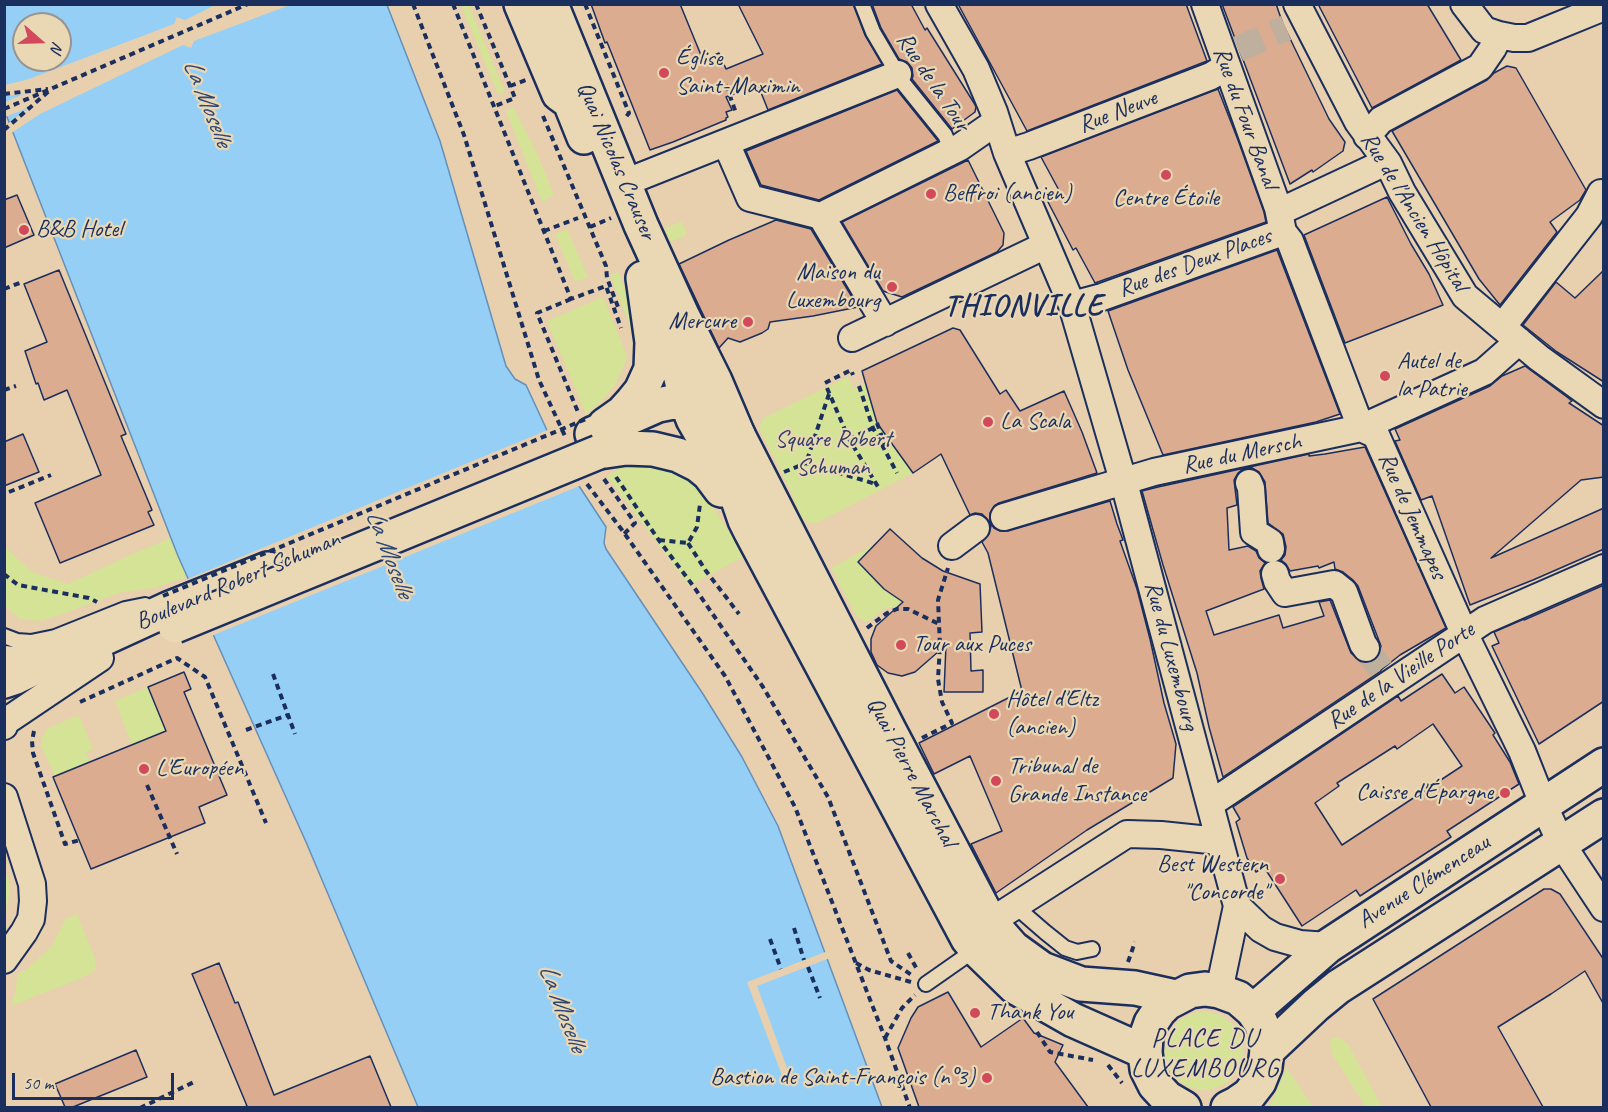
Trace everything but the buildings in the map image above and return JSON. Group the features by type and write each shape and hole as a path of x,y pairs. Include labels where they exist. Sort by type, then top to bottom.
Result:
{"main road":[{"name":"Quai Nicolas Crauser","path":"521,4 559,94 570,102 642,278"},
{"name":"Quai Nicolas Crauser","path":"551,4 682,317"},
{"path":"591,445 641,391 651,369 652,342 642,278"},
{"name":"Quai Pierre Marchal","path":"642,278 669,329 684,408 736,494 745,520 957,920 994,926 1013,948 1042,969 1081,984 1135,988 1176,997"},
{"name":"Quai Pierre Marchal","path":"682,317 715,381 738,435 889,730 994,926 1016,987 1073,1020 1145,1052"},
{"name":"Boulevard Robert Schuman","path":"168,608 591,445 658,405 684,408"},
{"name":"Quai Pierre Marchal","path":"684,408 699,407 738,435"},
{"name":"Boulevard Robert Schuman","path":"4,690 85,655 168,608 591,445"},
{"name":"Quai Pierre Marchal","path":"591,445 653,449 678,455 698,465 709,474 745,520"},
{"name":"Boulevard Robert Schuman","path":"4,681 85,655"},
{"name":"Avenue Clémenceau","path":"1253,1011 1328,945 1604,765"},
{"name":"Avenue Clémenceau","path":"1267,1051 1338,987 1604,816"},
{"path":"1178,1106 1155,1085 1148,1069 1145,1052 1146,1037 1151,1023 1167,1003 1190,991 1205,989 1238,998 1253,1011 1266,1036 1265,1067 1259,1082 1249,1095 1234,1106"}],"street":[{"name":"Rue du Luxembourg","path":"939,4 976,69 1007,153 1072,305 1124,485 1215,823"},
{"name":"Rue du Four Banal","path":"1205,4 1229,57 1281,222"},
{"path":"1464,4 1484,30 1514,38 1528,38 1604,7"},
{"name":"Rue de l'Ancien Hôpital","path":"1296,17 1358,122 1386,162 1465,296 1539,358 1604,405"},
{"path":"1367,136 1381,120 1480,67 1499,35"},
{"name":"Rue Neuve","path":"1007,153 1029,147 1211,76 1229,57"},
{"path":"624,183 898,74"},
{"path":"726,143 750,198 821,216 952,151 996,122"},
{"name":"Rue des Deux Places","path":"1072,305 1102,297 1281,222 1386,162"},
{"name":"Rue du Mersch","path":"1004,517 1124,485 1154,472 1243,468 1361,428 1484,372 1589,216 1600,193"},
{"path":"821,216 885,323"},
{"name":"Rue de Jemmapes","path":"1281,222 1361,428 1376,435 1464,633 1522,751 1543,804 1562,843 1604,908"},
{"path":"852,338 1046,245"},
{"path":"1243,468 1251,488 1254,532 1270,542 1276,581 1285,593 1334,584 1344,592 1366,648"},
{"path":"952,546 976,528"},
{"name":"Rue de la Vieille Porte","path":"1215,823 1386,677 1485,620 1604,568"},
{"path":"4,659 85,655"},
{"path":"4,726 5,722 85,655"},
{"path":"4,797 32,884 33,901 31,919 24,932 9,943 4,960"},
{"path":"994,926 1127,834 1179,837 1215,823 1236,906 1219,991"},
{"path":"1236,906 1261,929 1275,937 1300,944 1328,945"}],"lane":[{"name":"Rue de la Tour","path":"862,4 873,32 903,83 945,135 952,151"},
{"path":"4,636 31,642 55,637 125,609 168,608"},
{"path":"926,984 994,926 1044,932 1065,948 1077,952 1092,949"}],"path":[{"path":"4,109 248,4"},
{"path":"413,4 464,135 539,380 591,445 763,687 828,797 891,961 926,984"},
{"path":"453,4 571,299"},
{"path":"476,4 515,98 495,106"},
{"path":"510,87 527,80 524,70"},
{"path":"4,94 52,89"},
{"path":"4,130 52,89"},
{"path":"540,110 606,266 607,278 625,331 606,286 537,313 591,445 635,523 624,534"},
{"path":"544,231 578,218"},
{"path":"4,289 22,282"},
{"path":"825,382 851,370 853,375"},
{"path":"4,390 16,386"},
{"path":"859,386 873,428 891,460"},
{"path":"827,388 849,439 880,490"},
{"path":"829,394 806,463 876,484"},
{"path":"877,423 897,473"},
{"path":"849,439 873,428"},
{"path":"591,445 587,486 624,534 724,676 795,807 910,1107"},
{"path":"168,608 591,445"},
{"path":"9,492 51,475"},
{"path":"688,543 697,527 701,495"},
{"path":"658,539 688,543 739,614"},
{"path":"912,743 952,723 942,702 938,679 940,646 938,600 948,572 952,546"},
{"path":"4,574 18,585 89,598 101,604"},
{"path":"865,630 887,613 897,609 908,609 919,618 939,624"},
{"path":"80,702 177,658 206,677 266,823"},
{"path":"273,674 295,734"},
{"path":"246,730 288,715"},
{"path":"40,723 34,731 32,741 36,763 65,844 80,840"},
{"path":"147,785 177,854"},
{"path":"794,928 804,960"},
{"path":"770,939 781,969"},
{"path":"1128,963 1136,942"},
{"path":"856,963 869,970 905,982 926,984"},
{"path":"808,967 820,998"},
{"path":"885,1038 902,1008 926,984"},
{"path":"140,1107 196,1081"}],"green space":[{"path":"461,5 469,5 505,92 498,94"},
{"path":"513,107 538,155 554,195 542,202 506,111"},
{"path":"682,221 687,235 670,242 665,228"},
{"path":"567,229 588,277 575,282 555,234"},
{"path":"618,272 634,311 636,335 633,333 610,275"},
{"path":"603,297 627,355 615,385 599,404 586,414 547,321"},
{"name":"Square Robert Schuman","path":"848,377 854,389 866,383 877,423 913,473 817,523 809,523 802,518 759,428 763,418"},
{"path":"627,464 662,468 684,474 702,491 745,556 689,586 607,476"},
{"path":"171,538 187,577 154,588 122,592 39,621 20,619 5,606 4,546 32,572 68,584"},
{"path":"877,543 858,562 884,589 906,604 884,609 867,622 857,617 831,568"},
{"path":"148,687 166,731 132,745 115,701"},
{"path":"79,715 93,749 86,753 90,762 55,776 41,746 42,737 48,728"},
{"path":"5,869 10,891 5,911"},
{"path":"77,914 95,958 96,970 82,978 11,1006 16,990 17,975 52,946 66,918"},
{"path":"1204,1012 1219,1015 1236,1029 1243,1051 1240,1066 1226,1083 1204,1090 1189,1087 1172,1073 1165,1051 1168,1036 1182,1019"},
{"path":"1338,1037 1348,1044 1382,1107 1366,1107 1332,1054 1330,1043 1332,1038"},
{"path":"1287,1068 1313,1107 1266,1107 1271,1103"}],"water":[{"name":"La Moselle","path":"5,5 387,5 440,141 506,366 515,379 526,385 558,454 606,527 604,543 606,549 703,694 742,757 778,826 882,1107 418,1107 306,842 178,556 5,112"}],"pier":[{"path":"217,4 290,5 194,41 191,48 183,45 40,114 10,134 6,125 30,107 5,117 5,102 24,94 5,96 5,85 47,72 72,72 72,63 174,24 177,17 185,20"},
{"path":"550,429 561,453 582,485 211,636 185,580"},
{"path":"828,951 830,958 757,986 790,1076 783,1078 747,982"}],"tunnel":[{"path":"1238,49 1286,28"},
{"path":"1366,648 1382,671"}],"place":[{"name":"Église Saint-Maximin","path":"664,73"},
{"name":"Centre Étoile","path":"1166,175"},
{"name":"Beffroi (ancien)","path":"931,194"},
{"name":"B&B Hotel","path":"24,230"},
{"name":"Maison du Luxembourg","path":"892,287"},
{"name":"Mercure","path":"748,322"},
{"name":"Autel de la Patrie","path":"1385,376"},
{"name":"La Scala","path":"988,422"},
{"name":"Tour aux Puces","path":"901,645"},
{"name":"Hôtel d'Eltz (ancien)","path":"994,714"},
{"name":"L'Européen","path":"144,769"},
{"name":"Tribunal de Grande Instance","path":"996,781"},
{"name":"Caisse d'Épargne","path":"1505,793"},
{"name":"Best Western \"Concorde\"","path":"1280,879"},
{"name":"Thank You","path":"975,1013"},
{"name":"Bastion de Saint-François (n°3)","path":"987,1078"}],"district":[{"name":"THIONVILLE","path":"1024,307"},
{"name":"PLACE DU LUXEMBOURG","path":"1205,1054"}]}
